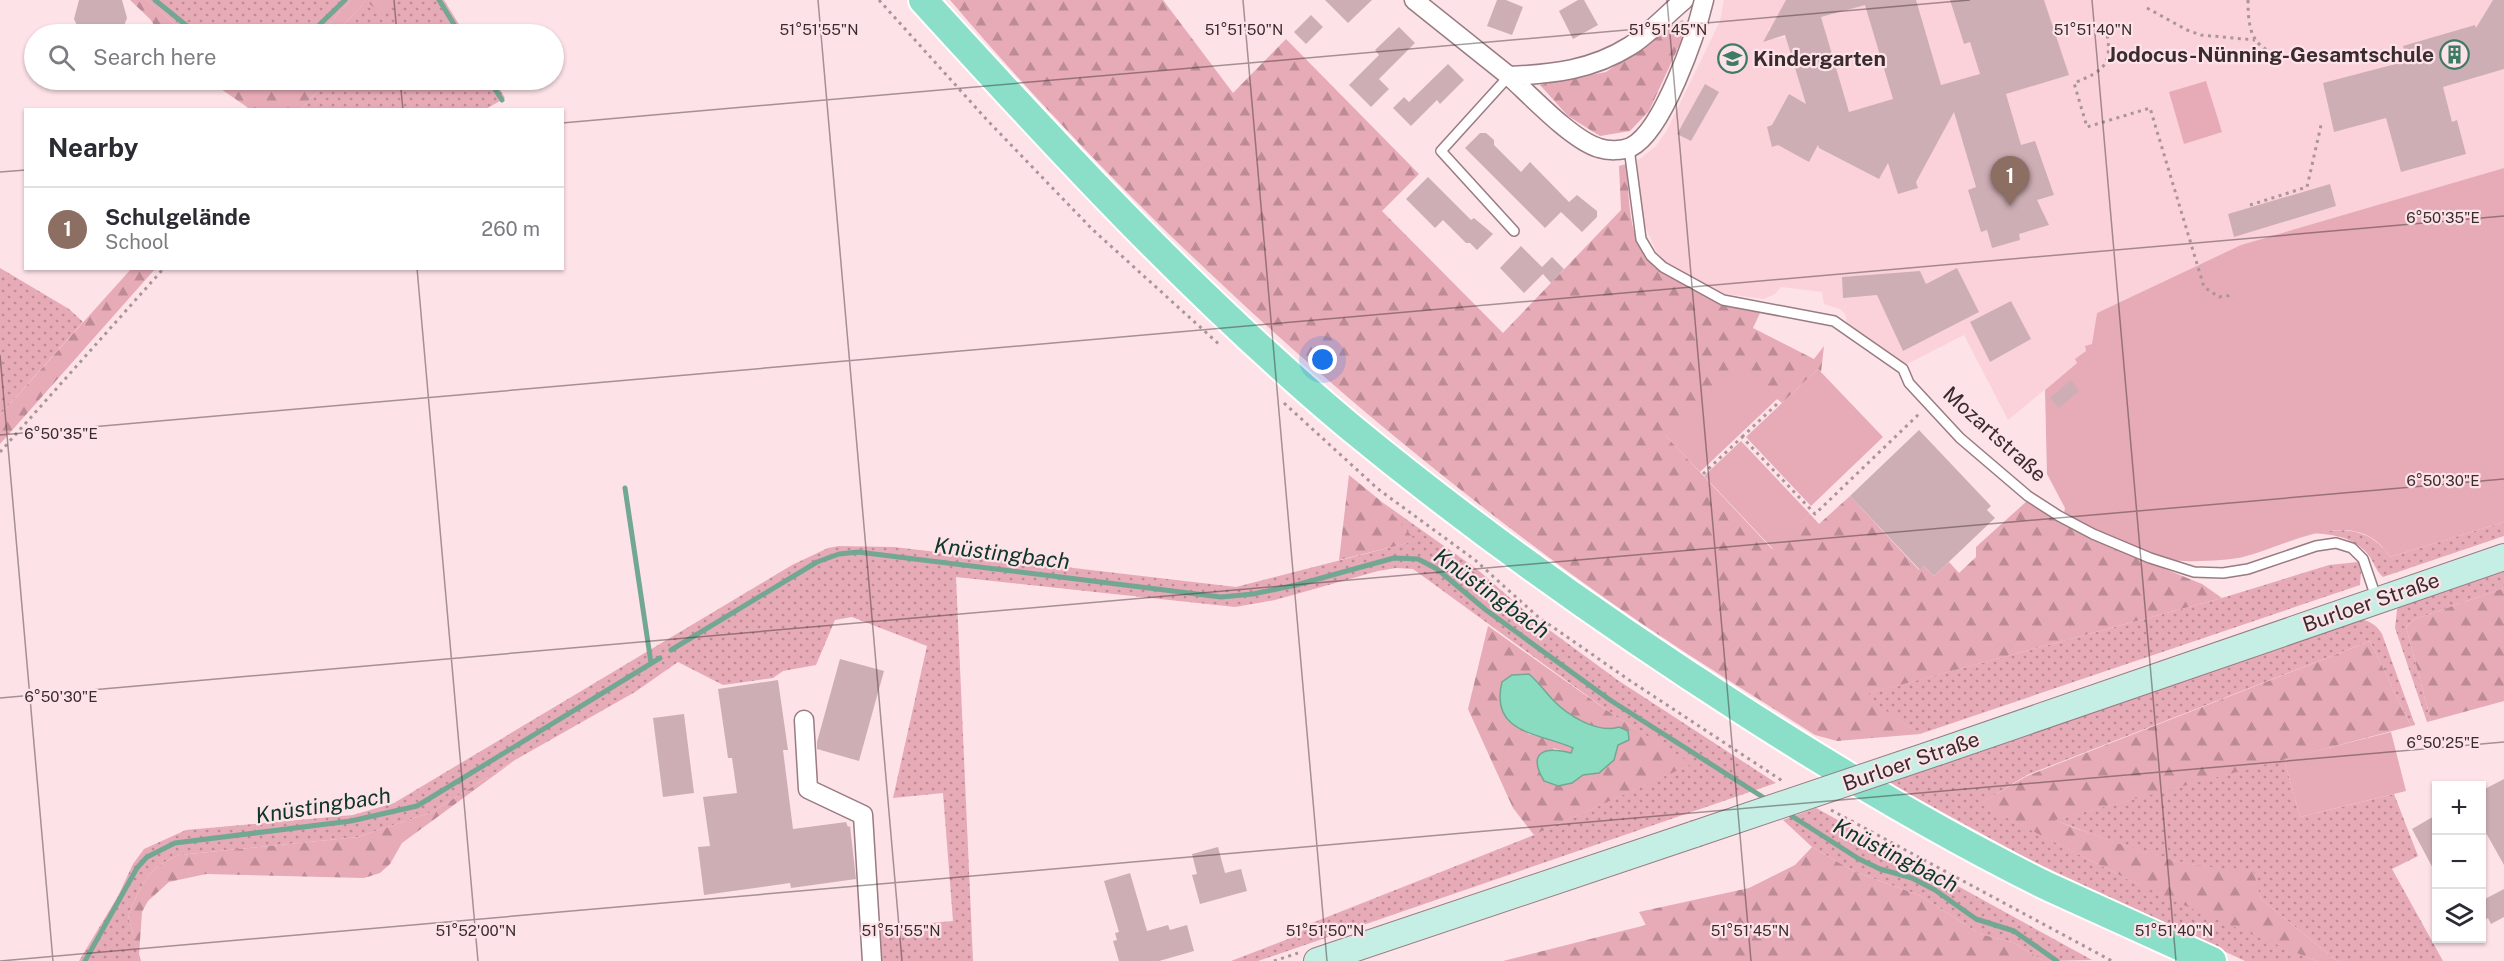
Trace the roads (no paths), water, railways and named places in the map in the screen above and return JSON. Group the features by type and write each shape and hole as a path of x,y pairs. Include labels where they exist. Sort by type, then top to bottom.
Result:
{"main road":[{"path":"923,0 1058,148 1218,308 1348,425 1497,543 1662,659 1798,746 1900,807 2046,885 2212,961"},
{"name":"Burloer Straße","path":"1317,961 1938,752 2504,557"}],"street":[{"path":"1414,0 1586,141 1609,150 1629,148 1640,141 1666,101 1681,69 1699,21 1704,0"},
{"path":"1509,76 1558,74 1599,63 1632,45 1684,0"},
{"path":"804,720 808,789 863,815 872,961"}],"lane":[{"path":"1509,76 1441,151 1514,231"},
{"name":"Mozartstraße","path":"1629,148 1641,238 1651,256 1663,267 1723,300 1834,321 1903,369 1909,382 1960,438 2028,496 2093,534 2158,561 2194,572 2223,573 2248,569 2316,546 2336,543 2352,548 2364,559 2377,600"}],"waterway":[{"path":"155,0 185,24"},
{"path":"320,24 345,0"},
{"path":"439,0 454,24"},
{"path":"496,90 502,100"},
{"path":"625,488 651,663"},
{"name":"Knüstingbach","path":"671,650 817,562 839,554 858,552 1221,597 1253,594 1296,585 1394,558 1418,559 1437,569 1486,610 1610,700 1769,801"},
{"name":"Knüstingbach","path":"85,961 137,868 147,857 175,843 351,821 417,806 660,658"},
{"name":"Knüstingbach","path":"1784,811 1859,859 1880,869 1912,878 1935,890 1976,919 2014,931 2057,961"}],"place":[{"name":"Jodocus-Nünning-Gesamtschule","path":"2455,54"},
{"name":"Kindergarten","path":"1732,58"},
{"name":"Schulgelände","path":"2010,206"}]}
